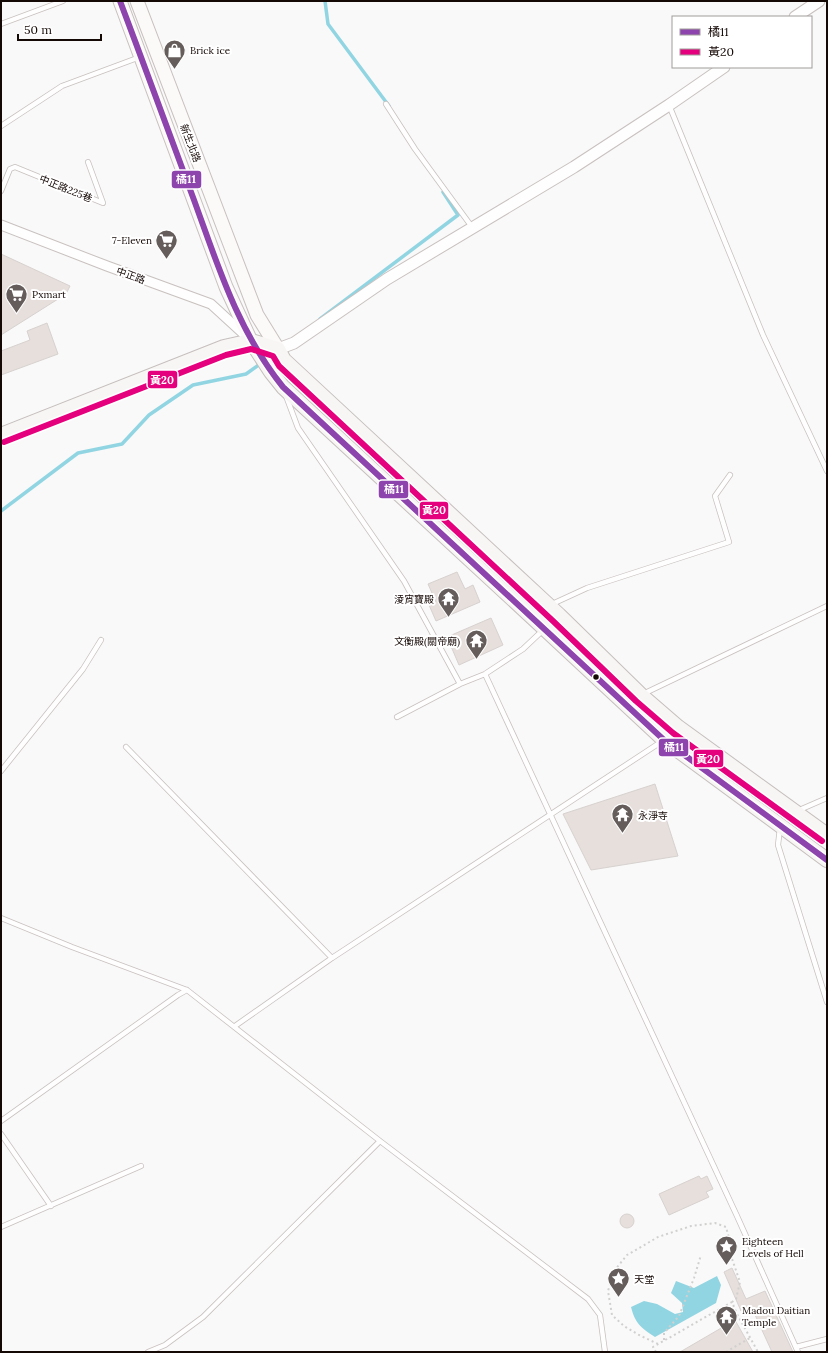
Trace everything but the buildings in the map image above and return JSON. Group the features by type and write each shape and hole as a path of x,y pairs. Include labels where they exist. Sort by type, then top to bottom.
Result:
{"main road":[{"name":"新生北路","path":"120,1 226,287 251,341"},
{"name":"新生北路","path":"137,1 257,315 278,349"},
{"path":"251,341 271,372 283,387 545,628 664,740 827,860"},
{"path":"1,435 224,347 251,341 278,349 284,360 554,610 641,695 678,727 827,835"}],"street":[{"path":"796,16 819,1"},
{"path":"278,349 294,343 387,279 574,167 670,105 723,68"},
{"name":"中正路","path":"1,224 107,266 211,304 251,341"}],"lane":[{"path":"1,24 63,1"},
{"path":"1,126 62,86 141,57"},
{"path":"386,104 415,148 473,228"},
{"path":"670,105 763,335 827,471"},
{"name":"中正路225巷","path":"1,191 10,169 15,168 103,203 88,162"},
{"path":"283,387 298,428 404,580 460,684"},
{"path":"397,717 460,684 485,674 523,649 545,628 554,610 587,588 729,542 715,496 730,476"},
{"path":"641,695 827,606"},
{"path":"1,771 83,669 101,640"},
{"path":"485,674 734,1209 798,1352"},
{"path":"234,1026 332,958 664,740 678,727"},
{"path":"126,747 332,958"},
{"path":"795,812 827,798"},
{"path":"781,827 778,845 827,1002"},
{"path":"1,918 72,947 187,990 380,1141 588,1299 600,1315 605,1352"},
{"path":"1,1121 187,990"},
{"path":"1,1134 51,1206"},
{"path":"148,1352 165,1345 203,1317 380,1141"},
{"path":"1,1227 141,1166"},
{"path":"796,1347 827,1339"}],"path":[{"path":"656,1352 653,1347 736,1300 740,1282 730,1253 729,1238 726,1227 714,1223 691,1226 658,1237 627,1255 614,1271 608,1291 612,1315 624,1326 658,1344"},
{"path":"664,1340 664,1333 679,1316 694,1278 701,1255"},
{"path":"732,1302 758,1352"},
{"path":"726,1352 750,1338"}],"water":[{"path":"717,1276 721,1285 716,1303 655,1337 642,1328 634,1317 631,1307 644,1301 657,1304 675,1314 683,1312 682,1303 671,1293 676,1281 694,1288"}],"waterway":[{"path":"325,1 328,24 389,106"},
{"path":"320,319 458,215 443,192"},
{"path":"1,511 78,453 122,444 149,415 193,385 246,374 260,364"}],"transit line":[{"name":"橘11","path":"120,1 221,273 241,321 267,366 283,387 664,740 827,860"},
{"name":"黃20","path":"4,442 226,355 251,349 273,356 279,366 553,621 636,701 673,733 822,841"}],"place":[{"name":"Brick ice","path":"174,70"},
{"name":"7-Eleven","path":"167,260"},
{"name":"Pxmart","path":"17,314"},
{"name":"淩宵寶殿","path":"449,618"},
{"name":"文衡殿(關帝廟)","path":"476,660"},
{"name":"永淨寺","path":"622,834"},
{"name":"Eighteen Levels of Hell","path":"726,1266"},
{"name":"天堂","path":"618,1298"},
{"name":"Madou Daitian Temple","path":"726,1336"}]}
